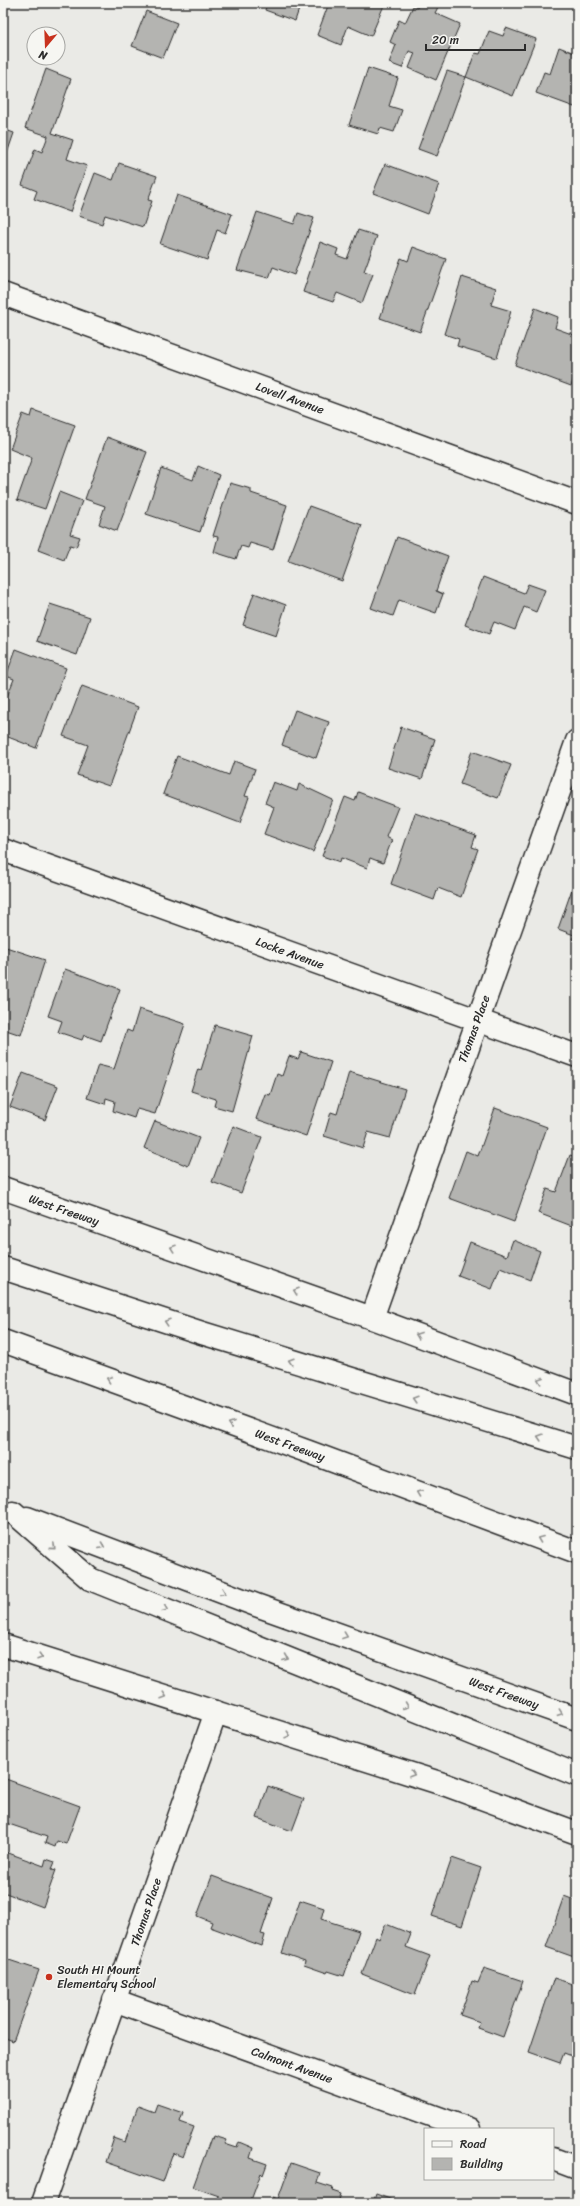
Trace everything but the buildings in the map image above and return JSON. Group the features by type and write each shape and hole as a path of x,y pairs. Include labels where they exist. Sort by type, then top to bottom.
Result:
{"main road":[{"name":"Lovell Avenue","path":"3,294 577,503"},
{"name":"Thomas Place","path":"372,1318 577,741"},
{"name":"Locke Avenue","path":"3,850 577,1056"},
{"name":"West Freeway","path":"3,1188 372,1318 577,1394"},
{"path":"3,1268 202,1334 577,1448"},
{"name":"West Freeway","path":"3,1341 309,1452 577,1552"},
{"name":"West Freeway","path":"8,1511 256,1605 577,1719"},
{"path":"8,1511 90,1579 577,1775"},
{"path":"3,1645 446,1785 577,1833"},
{"name":"Thomas Place","path":"43,2203 216,1712"},
{"name":"Calmont Avenue","path":"114,2000 466,2128"},
{"path":"554,2159 577,2168"}],"place":[{"name":"South Hi Mount Elementary School","path":"49,1977"}]}
